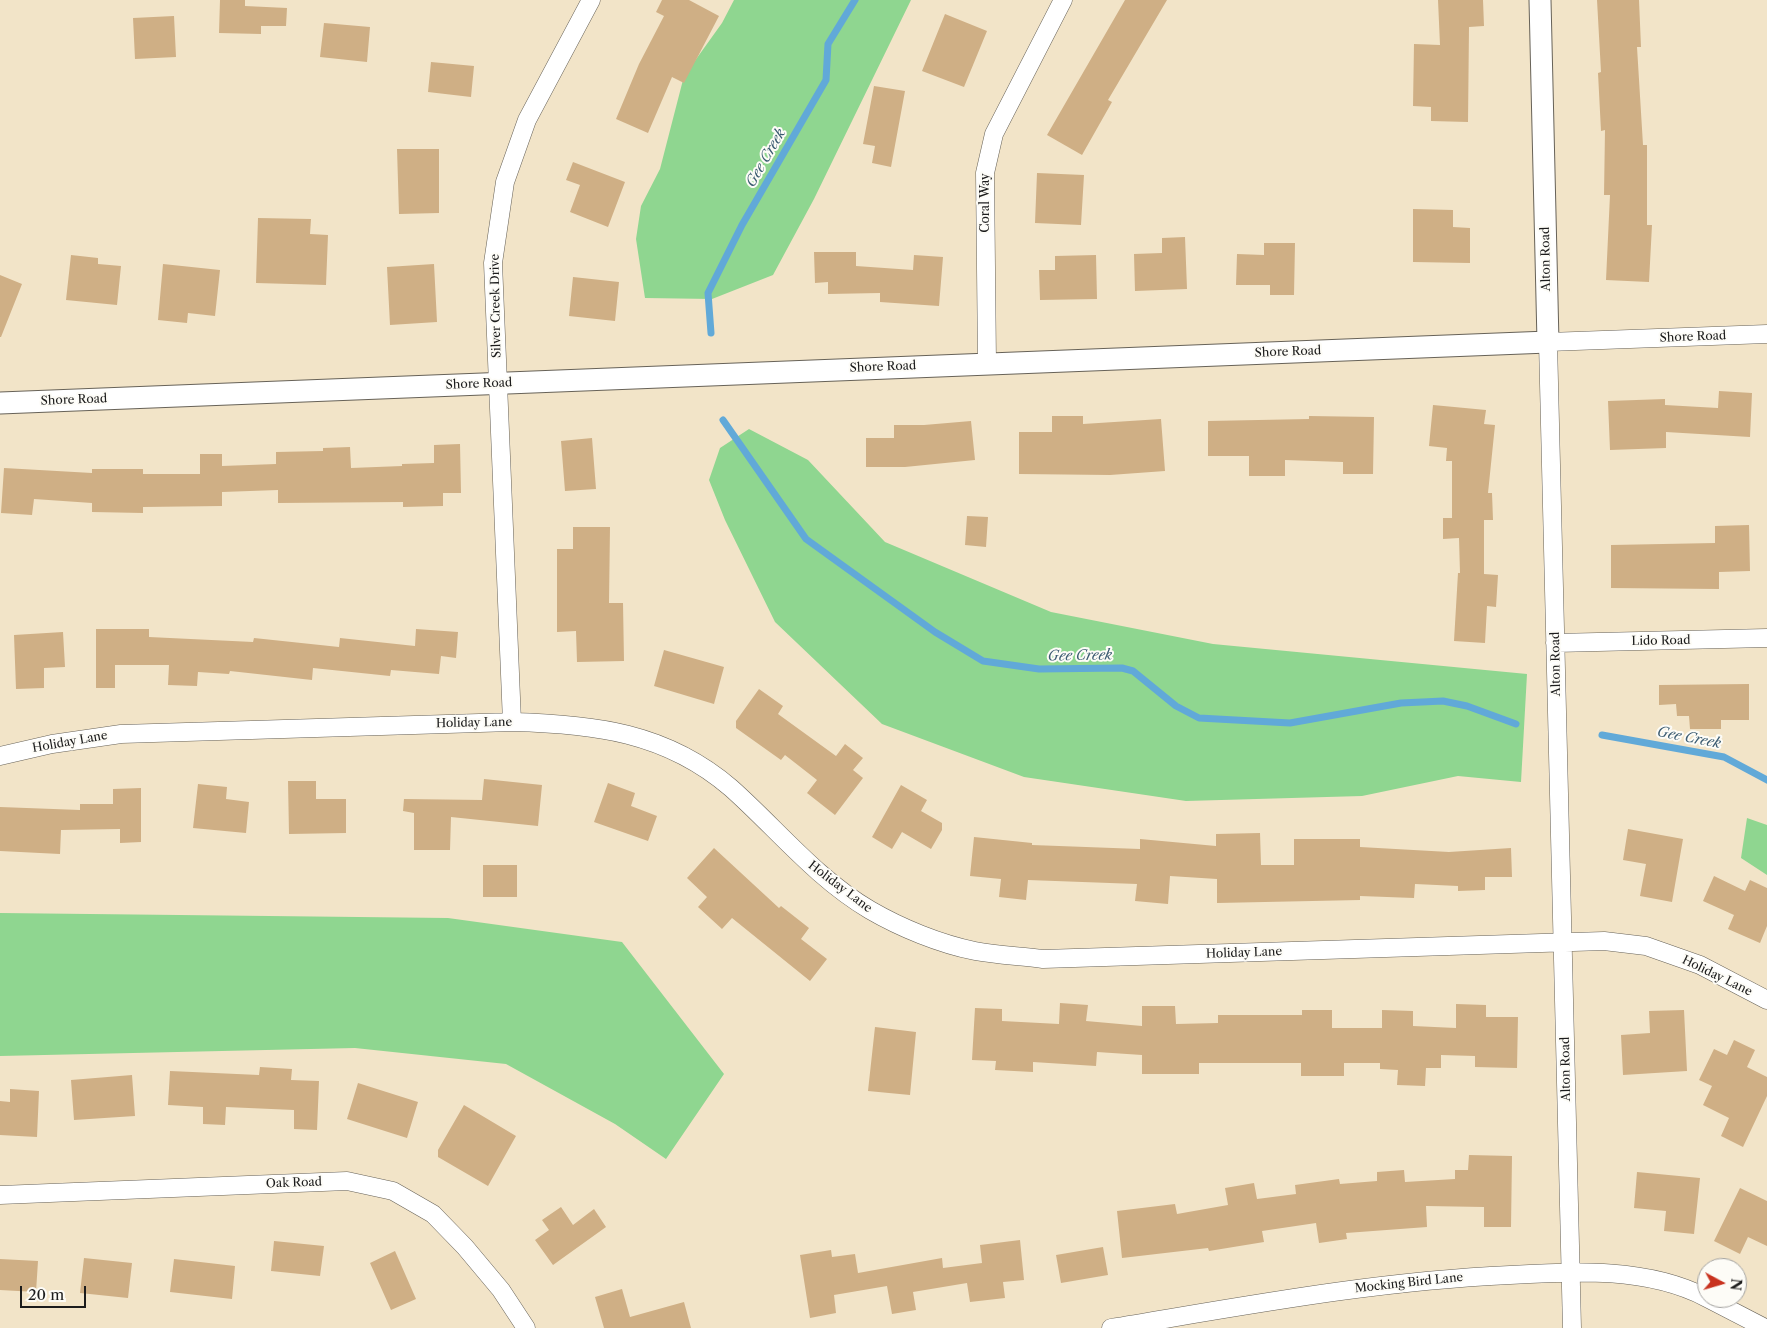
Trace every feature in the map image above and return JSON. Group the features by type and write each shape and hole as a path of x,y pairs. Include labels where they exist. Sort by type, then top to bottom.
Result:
{"street":[{"name":"Silver Creek Drive","path":"512,722 493,263 505,182 528,120 591,0"},
{"name":"Coral Way","path":"987,363 985,173 987,163 994,134 1063,0"},
{"name":"Alton Road","path":"1540,0 1572,1328"},
{"name":"Shore Road","path":"0,403 1767,334"},
{"name":"Lido Road","path":"1555,644 1767,638"},
{"name":"Holiday Lane","path":"0,756 52,744 122,734 512,722 571,724 615,730 664,747 700,765 730,788 815,871 870,910 923,936 974,950 1043,959 1604,941 1646,946 1700,965 1767,1000"},
{"name":"Oak Road","path":"0,1195 346,1181 393,1191 433,1214 465,1247 501,1290 526,1328"},
{"name":"Mocking Bird Lane","path":"1111,1328 1361,1287 1449,1278 1571,1272 1653,1280 1697,1295"},
{"name":"Mocking Bird Lane","path":"1726,1308 1765,1328"}],"green space":[{"path":"734,0 911,0 814,199 773,275 712,299 645,298 636,239 641,206 660,169 684,76 722,23"},
{"path":"749,429 808,460 885,542 1051,612 1213,644 1527,674 1521,782 1458,776 1362,796 1186,801 1024,777 882,724 775,622 725,520 709,480 720,448"},
{"path":"1747,818 1767,825 1767,875 1741,858"},
{"path":"0,913 448,918 622,942 724,1074 666,1159 615,1124 506,1064 355,1048 0,1056"}],"building":[{"path":"220,0 245,0 245,6 287,8 286,26 261,26 261,34 219,33"},
{"path":"662,0 689,0 719,16 684,83 672,77 648,133 616,119 639,64 664,16 656,12"},
{"path":"1125,0 1167,0 1108,100 1112,102 1082,155 1047,135"},
{"path":"1438,0 1483,0 1484,26 1469,27 1468,122 1431,121 1431,107 1413,106 1414,44 1440,45"},
{"path":"1597,0 1639,0 1641,47 1637,47 1643,145 1647,145 1647,225 1652,225 1649,282 1606,280 1610,195 1604,195 1605,130 1601,131 1598,73 1601,72"},
{"path":"945,14 987,31 964,87 922,71"},
{"path":"174,16 176,57 135,59 133,18"},
{"path":"324,23 370,27 367,62 320,57"},
{"path":"431,62 474,66 471,97 428,92"},
{"path":"874,86 905,91 891,167 872,163 875,146 863,144"},
{"path":"397,149 439,149 439,213 399,214"},
{"path":"573,162 625,182 608,227 570,212 580,185 566,180"},
{"path":"1037,173 1084,175 1081,225 1035,223"},
{"path":"1413,209 1453,210 1453,227 1470,228 1470,263 1413,262"},
{"path":"258,218 311,219 310,234 328,235 326,285 256,283"},
{"path":"1185,237 1187,289 1135,291 1134,254 1162,253 1162,238"},
{"path":"1264,243 1295,243 1294,295 1270,295 1270,285 1236,285 1237,254 1264,255"},
{"path":"814,252 856,252 856,266 913,270 914,255 943,257 939,306 880,302 880,293 828,294 828,282 815,283"},
{"path":"71,255 98,258 98,264 121,266 117,305 66,300"},
{"path":"1096,255 1097,299 1040,300 1039,270 1055,270 1055,256"},
{"path":"163,264 220,270 215,316 188,313 187,323 158,320"},
{"path":"434,264 437,322 390,325 387,267"},
{"path":"0,275 22,284 1,337 0,337"},
{"path":"573,277 619,282 615,321 569,316"},
{"path":"1719,391 1752,393 1750,437 1666,432 1666,448 1610,450 1608,401 1665,399 1665,405 1718,408"},
{"path":"1433,405 1486,410 1484,424 1495,425 1488,493 1492,493 1493,520 1484,520 1484,574 1498,575 1496,607 1487,606 1485,643 1454,641 1458,573 1460,573 1459,538 1443,539 1443,518 1452,518 1452,461 1446,461 1447,448 1429,446"},
{"path":"1052,416 1083,416 1083,424 1161,419 1165,471 1110,475 1019,474 1019,432 1052,432"},
{"path":"1309,416 1374,417 1373,474 1343,474 1343,462 1285,460 1285,476 1249,476 1249,456 1208,456 1208,421 1309,419"},
{"path":"971,421 975,460 905,467 866,467 866,438 894,438 894,425 924,425"},
{"path":"592,438 596,489 565,491 561,441"},
{"path":"460,444 461,493 443,493 443,506 403,507 403,502 278,503 278,490 222,492 222,506 143,507 143,513 92,512 92,503 34,499 32,515 1,513 4,468 92,473 92,469 143,469 143,474 200,474 200,454 222,454 222,466 276,464 276,452 323,451 323,448 350,447 351,468 402,466 402,464 434,463 434,445"},
{"path":"967,516 988,517 986,547 965,545"},
{"path":"1749,525 1750,571 1719,572 1719,589 1611,588 1611,545 1715,543 1715,526"},
{"path":"573,527 610,527 609,603 623,603 624,661 577,662 576,631 557,632 557,549 573,549"},
{"path":"96,629 149,629 149,637 253,642 254,638 339,647 340,638 415,646 416,629 458,632 456,658 441,656 439,674 391,670 390,676 313,668 312,680 230,671 229,674 198,672 197,686 168,685 169,665 115,665 115,688 96,688"},
{"path":"63,632 65,667 44,668 44,688 16,689 14,635"},
{"path":"664,650 724,667 714,704 654,686"},
{"path":"1749,684 1749,720 1721,720 1721,729 1690,729 1689,716 1677,716 1676,704 1659,705 1659,685"},
{"path":"759,689 783,706 778,714 836,756 845,744 863,758 853,770 863,778 835,815 807,793 817,780 785,755 781,760 736,728 736,721"},
{"path":"484,779 542,785 538,826 451,817 450,850 414,850 414,813 403,811 404,799 482,800"},
{"path":"288,781 316,781 316,799 346,799 346,833 289,834"},
{"path":"608,783 635,793 631,806 657,816 648,841 594,822"},
{"path":"198,784 227,787 226,799 249,802 246,833 193,828"},
{"path":"901,785 927,800 921,811 942,823 942,830 931,849 902,832 892,849 872,837"},
{"path":"141,788 141,842 120,843 120,829 61,830 60,854 0,851 0,807 80,810 80,804 113,804 113,789"},
{"path":"1628,829 1683,839 1672,902 1640,896 1646,864 1623,860"},
{"path":"1260,833 1261,865 1294,865 1294,839 1360,839 1360,847 1449,852 1511,848 1512,877 1485,877 1485,890 1458,891 1458,886 1415,884 1414,898 1360,896 1360,900 1217,903 1217,879 1170,876 1168,904 1135,901 1137,884 1028,880 1026,900 999,897 1001,879 970,876 974,837 1032,843 1032,845 1140,849 1140,839 1216,846 1216,834"},
{"path":"714,848 779,908 781,906 809,928 801,939 827,959 810,981 732,918 722,929 698,907 707,897 687,878"},
{"path":"483,865 517,865 517,897 483,897"},
{"path":"1714,876 1745,891 1750,880 1767,888 1767,926 1760,943 1728,929 1734,915 1703,901"},
{"path":"1060,1003 1088,1005 1086,1021 1142,1026 1142,1006 1175,1006 1176,1024 1218,1023 1218,1015 1302,1015 1302,1010 1332,1010 1332,1028 1382,1028 1382,1010 1413,1011 1413,1026 1456,1028 1456,1004 1486,1005 1486,1017 1518,1017 1517,1068 1475,1067 1475,1056 1441,1055 1441,1068 1426,1068 1425,1086 1397,1085 1398,1070 1380,1069 1380,1063 1344,1063 1344,1076 1301,1076 1301,1063 1199,1063 1199,1074 1142,1074 1142,1055 1097,1052 1096,1066 1033,1062 1033,1072 995,1070 996,1061 972,1060 975,1008 1002,1009 1002,1021 1059,1024"},
{"path":"1684,1010 1687,1071 1623,1075 1621,1035 1650,1033 1649,1011"},
{"path":"875,1027 916,1032 910,1095 868,1091"},
{"path":"1734,1040 1755,1050 1747,1067 1767,1077 1767,1096 1743,1147 1721,1136 1729,1118 1703,1105 1712,1086 1699,1080 1714,1049 1727,1055"},
{"path":"260,1067 292,1069 291,1080 319,1081 317,1130 294,1129 294,1110 226,1107 225,1125 203,1124 203,1107 168,1105 170,1071 259,1075"},
{"path":"132,1075 135,1116 74,1120 71,1080"},
{"path":"358,1083 418,1102 407,1138 347,1119"},
{"path":"10,1089 39,1091 37,1137 0,1135 0,1101 10,1102"},
{"path":"464,1105 516,1136 488,1186 438,1157 438,1150"},
{"path":"1469,1155 1512,1156 1511,1227 1484,1227 1484,1207 1426,1206 1427,1227 1346,1233 1347,1239 1319,1243 1316,1223 1262,1231 1264,1242 1209,1251 1208,1248 1122,1258 1117,1211 1175,1204 1177,1214 1228,1205 1225,1188 1254,1183 1257,1199 1296,1194 1295,1185 1339,1179 1340,1184 1377,1181 1377,1172 1404,1170 1405,1182 1455,1179 1455,1170 1468,1170"},
{"path":"1637,1172 1700,1178 1694,1234 1664,1231 1666,1211 1634,1208"},
{"path":"1740,1188 1767,1201 1767,1246 1748,1237 1740,1254 1714,1241"},
{"path":"561,1207 573,1225 594,1209 606,1227 553,1265 535,1240 549,1230 542,1220"},
{"path":"1020,1240 1024,1280 1003,1282 1005,1298 970,1302 967,1283 913,1292 916,1310 892,1314 887,1286 834,1295 836,1313 810,1318 800,1255 831,1250 832,1257 855,1254 858,1273 942,1258 943,1268 982,1263 980,1245"},
{"path":"274,1241 324,1246 320,1276 271,1271"},
{"path":"1103,1247 1108,1275 1061,1283 1056,1255"},
{"path":"395,1251 416,1299 391,1310 370,1263"},
{"path":"84,1258 132,1263 128,1298 80,1293"},
{"path":"0,1259 38,1261 36,1292 0,1290"},
{"path":"174,1259 235,1266 232,1299 170,1292"},
{"path":"622,1289 630,1317 684,1302 691,1328 604,1328 595,1297"}],"waterway":[{"name":"Gee Creek","path":"711,333 708,293 742,225 826,80 828,44 855,0"},
{"name":"Gee Creek","path":"723,420 806,539 935,632 983,661 1039,669 1122,668 1133,671 1176,706 1199,718 1290,723 1401,703 1443,701 1467,706 1516,724"},
{"name":"Gee Creek","path":"1602,735 1724,757 1767,780"}]}
